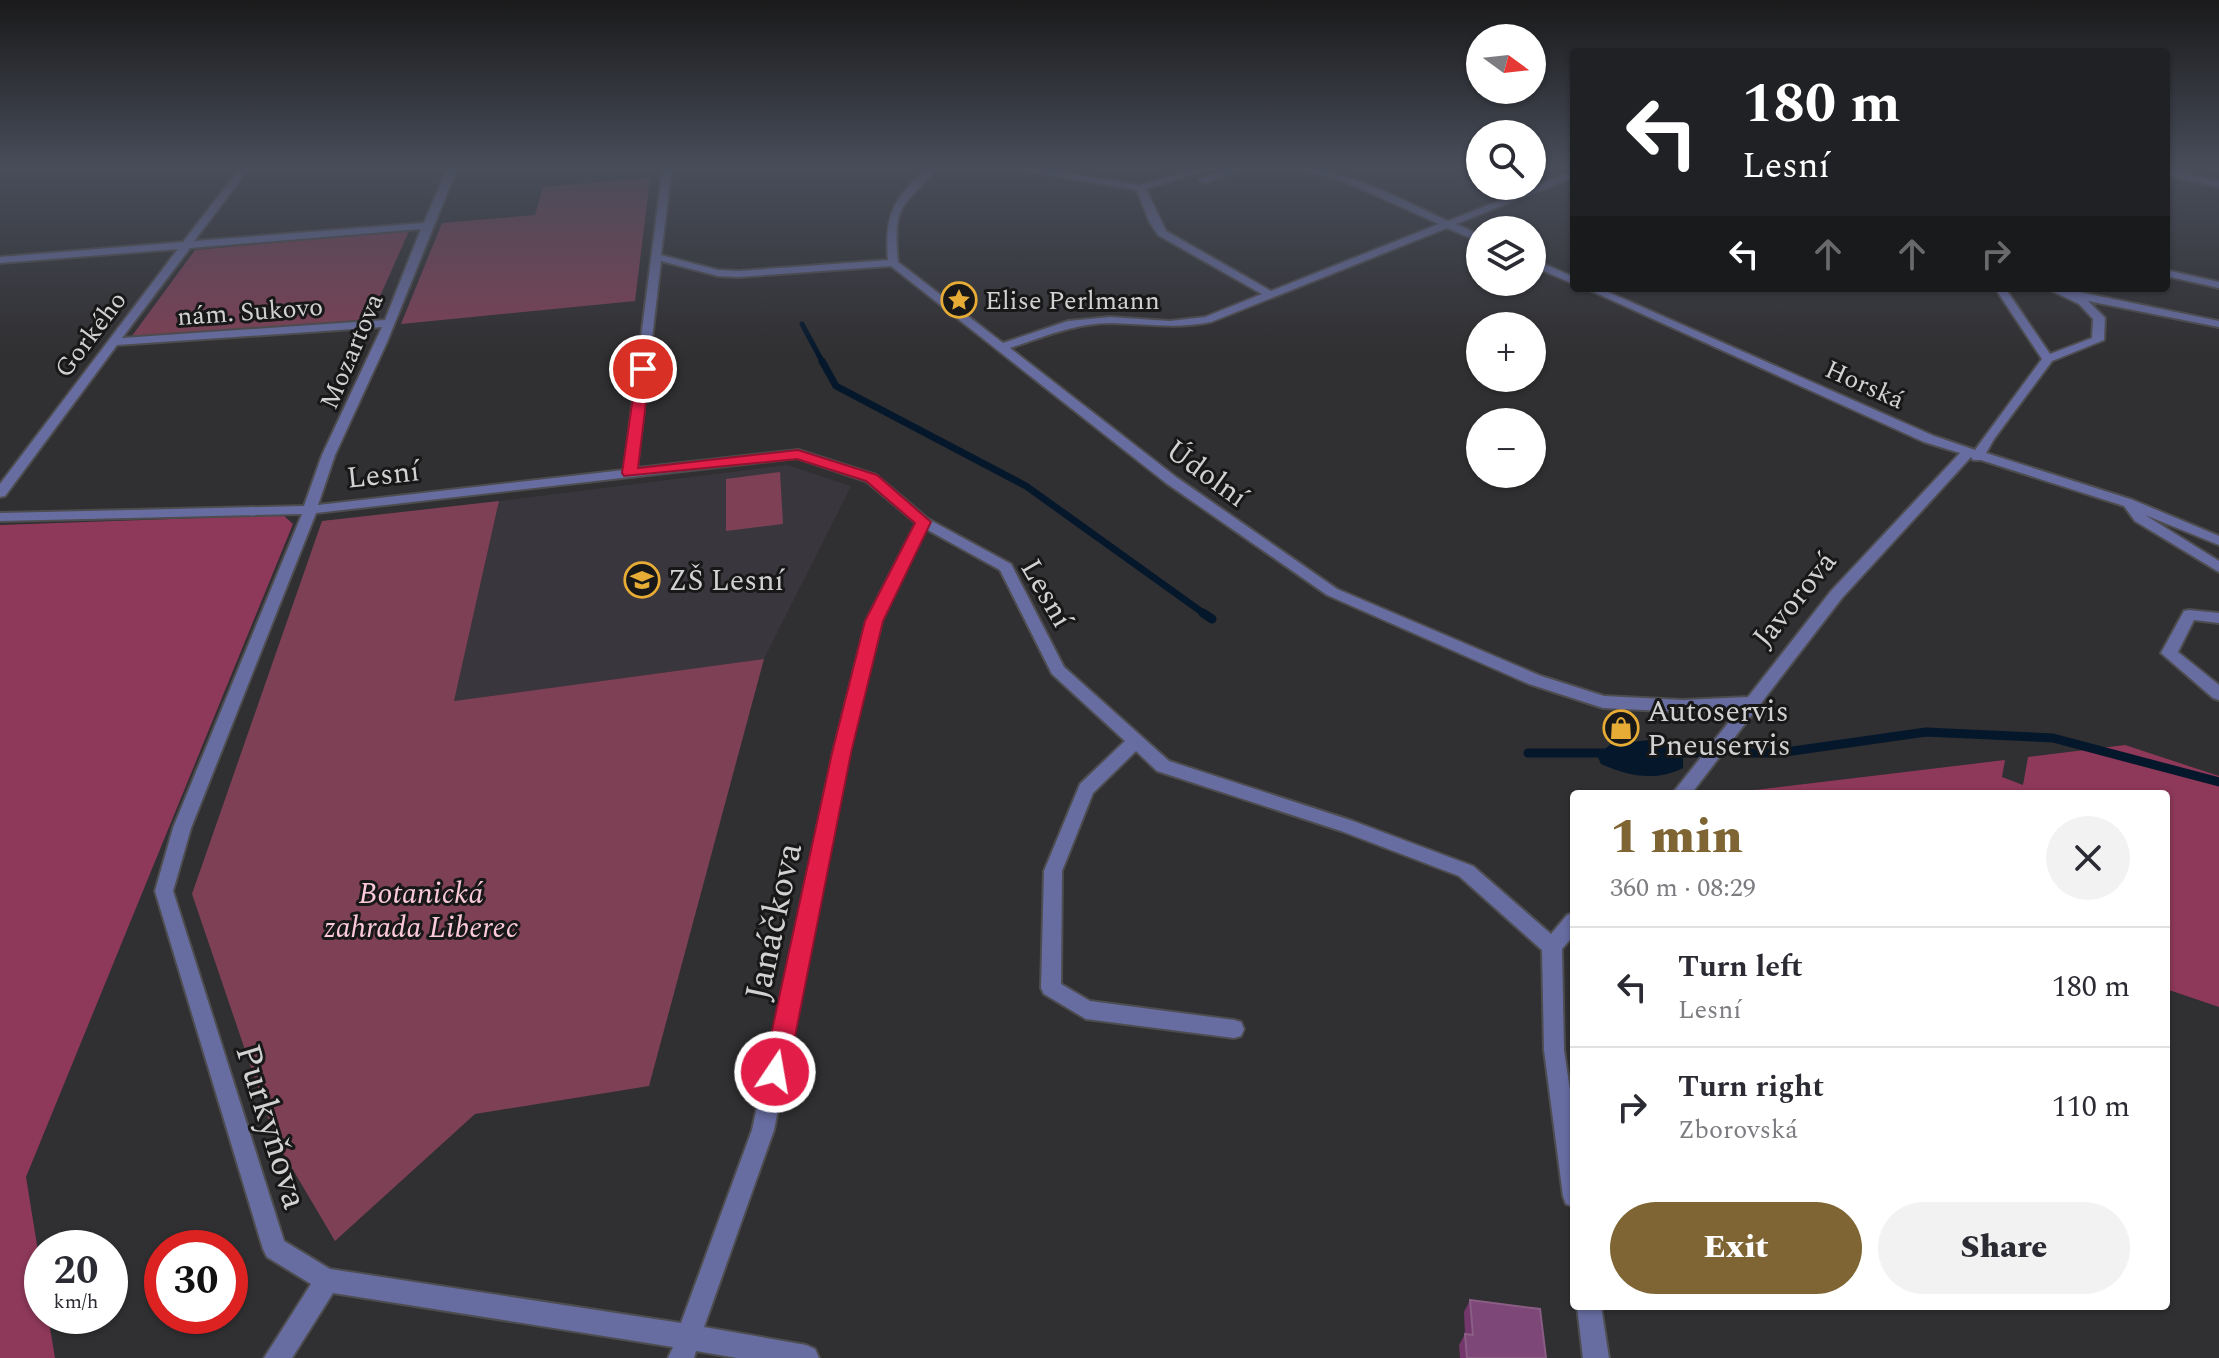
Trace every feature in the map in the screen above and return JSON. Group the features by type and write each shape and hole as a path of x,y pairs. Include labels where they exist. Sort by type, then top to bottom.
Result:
{"street":[{"name":"Gorkého","path":"0,493 197,229"},
{"path":"0,260 383,229"},
{"name":"Mozartova","path":"309,510 315,488 389,323 425,229"},
{"path":"630,473 660,229"},
{"path":"657,257 718,273 739,274 893,263 889,229"},
{"path":"1159,229 1269,294"},
{"path":"1000,348 1068,324 1110,320 1170,324 1207,320 1440,229"},
{"name":"Údolní","path":"893,263 1171,480 1332,592 1535,680 1603,702 1683,706 1755,702"},
{"path":"1546,268 1570,279"},
{"path":"2170,274 2219,285"},
{"name":"Horská","path":"1599,292 1972,455 2128,503 2216,538"},
{"path":"2003,292 2048,359 2098,340 2099,318 2083,302 2066,292"},
{"path":"2072,292 2219,324"},
{"name":"nám. Sukovo","path":"115,342 389,323"},
{"name":"Javorová","path":"1684,790 1755,702 1797,643 1890,534 1988,438 2048,359"},
{"name":"Lesní","path":"0,517 309,510 798,454 871,478 923,522 1006,567 1058,670 1163,766 1347,826 1466,871 1552,947"},
{"name":"Horská","path":"2128,503 2140,518 2219,567"},
{"name":"Purkyňova","path":"309,510 307,523 182,828 164,891 275,1249 327,1280 686,1347 806,1358"},
{"name":"Janáčkova","path":"686,1347 763,1130 841,753 874,621 923,522"},
{"path":"2219,618 2189,615 2169,653 2219,694"},
{"path":"1136,741 1086,789 1053,871 1051,988 1086,1010 1234,1029"},
{"path":"1570,926 1552,947 1554,1050 1570,1167"},
{"path":"277,1358 327,1280"},
{"path":"1590,1310 1596,1358"}],"shaded area":[{"name":"ZŠ Lesní","path":"787,465 851,486 764,659 454,701 499,501"},
{"path":"283,515 293,524 26,1177 35,1230 24,1230 24,1334 51,1334 55,1358 0,1358 0,525"},
{"path":"2125,745 2219,776 2219,1007 2170,990 2170,790 1754,790 2005,760 2002,777 2023,785 2028,757"}],"green space":[{"path":"439,229 644,229 635,301 401,324"},
{"path":"409,231 370,319 129,340 195,250"},
{"path":"780,472 783,524 726,531 726,479"},
{"name":"Botanická zahrada Liberec","path":"499,501 454,701 764,659 649,1086 475,1114 335,1241 276,1141 192,894 322,521"}],"water":[{"path":"1659,739 1678,748 1683,768 1662,775 1642,776 1601,764 1597,755 1611,744"}],"building":[{"path":"1470,1300 1540,1309 1546,1358 1467,1358 1465,1334 1473,1335"}],"waterway":[{"path":"802,324 823,363"},
{"path":"822,361 836,386 1026,486 1206,615"},
{"path":"1206,615 1212,619"},
{"path":"1740,753 1778,753 1926,732 2053,738 2219,782"},
{"path":"1528,753 1609,753"},
{"path":"1674,753 1705,753"}],"place":[{"name":"Elise Perlmann","path":"959,300"},
{"name":"ZŠ Lesní","path":"642,580"},
{"name":"Autoservis Pneuservis","path":"1621,728"}],"route":[{"path":"643,369 630,473 798,454 871,478 923,522 874,621 841,753 775,1072"}]}
